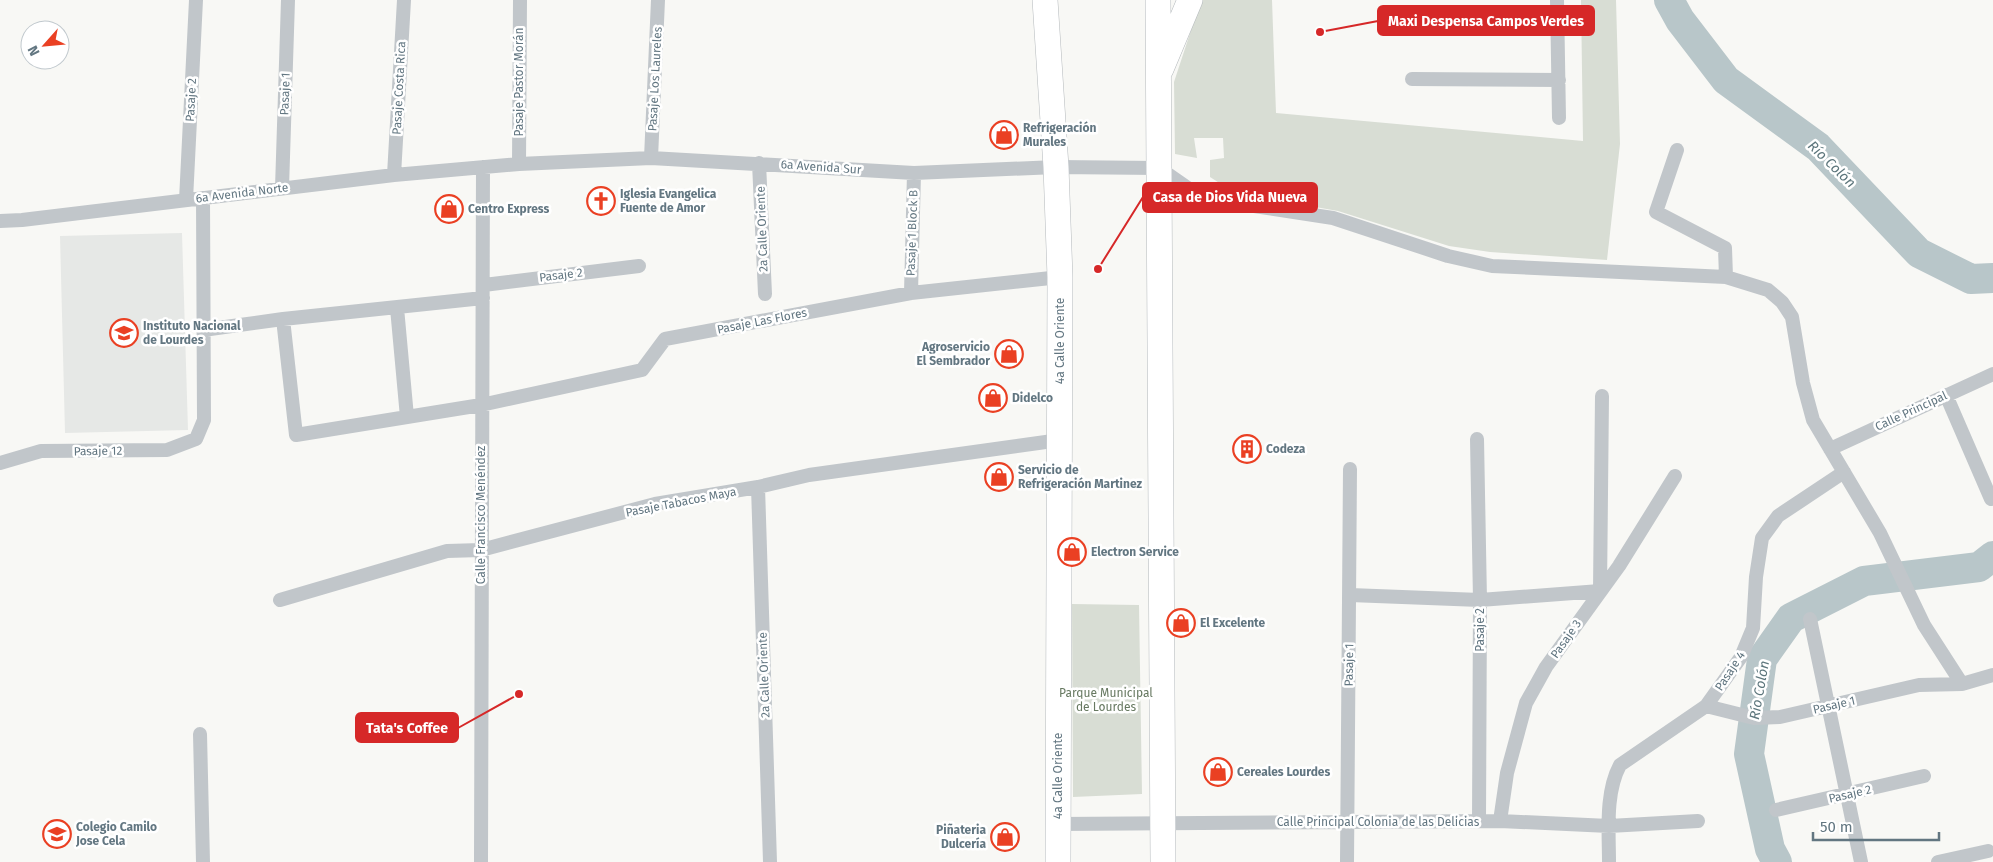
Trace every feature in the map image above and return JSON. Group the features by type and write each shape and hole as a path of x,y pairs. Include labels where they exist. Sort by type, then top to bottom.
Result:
{"highway":[{"name":"4a Calle Oriente","path":"1045,0 1056,167 1060,277 1058,862"},
{"path":"1158,0 1163,862"},
{"path":"1158,76 1190,0"}],"street":[{"name":"Pasaje 2","path":"186,200 196,0"},
{"name":"Pasaje 1","path":"282,188 288,0"},
{"name":"Pasaje Costa Rica","path":"394,175 404,0"},
{"name":"Pasaje Pastor Morán","path":"519,164 520,0"},
{"name":"Pasaje Los Laureles","path":"651,158 658,0"},
{"path":"1557,0 1559,118"},
{"path":"1412,79 1559,80"},
{"path":"1677,150 1656,212 1725,248 1726,277"},
{"name":"6a Avenida Sur","path":"483,167 651,158 914,173 1056,167 1159,168"},
{"name":"2a Calle Oriente","path":"759,163 765,294"},
{"name":"6a Avenida Norte","path":"0,221 22,220 394,175 483,167"},
{"name":"Calle Francisco Menéndez","path":"482,862 481,405 484,291 483,167"},
{"path":"1159,168 1192,191 1227,202 1333,218 1448,256 1492,266 1726,277 1768,290 1782,302 1792,317 1803,384 1813,420 1880,533 1924,625 1962,684"},
{"name":"Pasaje 1 Block B","path":"911,293 914,173"},
{"path":"203,198 203,330"},
{"name":"Pasaje 2","path":"203,330 283,319 397,308 484,291 639,266"},
{"name":"Pasaje Las Flores","path":"283,319 296,435 481,405 642,370 665,339 911,293 1060,277"},
{"path":"397,308 407,417"},
{"name":"Pasaje 12","path":"0,463 41,451 166,450 196,439 204,420 203,330"},
{"name":"Calle Principal","path":"1830,449 1993,374"},
{"path":"1946,395 1991,499"},
{"path":"1350,595 1480,600 1600,591 1602,396"},
{"name":"Pasaje 2","path":"1477,439 1480,600 1480,821"},
{"name":"Pasaje Tabacos Maya","path":"280,600 447,551 481,550 655,504 758,487 808,476 1060,440"},
{"name":"Pasaje 1","path":"1347,862 1350,469"},
{"name":"Pasaje 4","path":"1608,862 1613,778 1620,765 1706,706 1741,657 1752,628 1756,577 1762,538 1778,516 1844,472"},
{"name":"Pasaje 3","path":"1500,821 1507,773 1526,703 1546,667 1620,566 1675,476"},
{"name":"2a Calle Oriente","path":"758,487 770,862"},
{"path":"1810,619 1830,706 1861,862"},
{"name":"Pasaje 1","path":"1706,706 1754,718 1780,718 1920,685 1962,684 1993,675"},
{"path":"200,734 203,862"},
{"name":"Pasaje 2","path":"1776,810 1848,796 1924,776"},
{"name":"Calle Principal Colonia de las Delicias","path":"1058,824 1500,821 1609,826 1698,821"},
{"path":"1938,862 1988,851"}],"shaded area":[{"name":"Instituto Nacional de Lourdes","path":"182,233 188,430 65,433 60,236"}],"green space":[{"path":"1201,0 1272,0 1276,113 1583,141 1581,0 1616,0 1620,144 1607,260 1490,252 1449,246 1338,211 1235,193 1210,177 1210,160 1224,158 1223,138 1194,138 1197,158 1175,154 1174,82"},
{"name":"Parque Municipal de Lourdes","path":"1072,604 1139,605 1142,794 1073,797"}],"waterway":[{"name":"Río Colón","path":"1669,0 1680,20 1726,80 1818,147 1919,253 1971,279 1993,278"},
{"name":"Río Colón","path":"1777,862 1770,849 1749,754 1762,659 1791,618 1864,581 1979,567 1993,556"}],"place":[{"name":"Maxi Despensa Campos Verdes","path":"1320,32"},
{"name":"Refrigeración Murales","path":"1004,135"},
{"name":"Iglesia Evangelica Fuente de Amor","path":"601,201"},
{"name":"Centro Express","path":"449,209"},
{"name":"Casa de Dios Vida Nueva","path":"1098,269"},
{"name":"Instituto Nacional de Lourdes","path":"124,333"},
{"name":"Agroservicio El Sembrador","path":"1009,354"},
{"name":"Didelco","path":"993,398"},
{"name":"Codeza","path":"1247,449"},
{"name":"Servicio de Refrigeración Martinez","path":"999,477"},
{"name":"Electron Service","path":"1072,552"},
{"name":"El Excelente","path":"1181,623"},
{"name":"Tata's Coffee","path":"519,694"},
{"name":"Cereales Lourdes","path":"1218,772"},
{"name":"Colegio Camilo Jose Cela","path":"57,834"},
{"name":"Piñateria Dulcería","path":"1005,837"}]}
